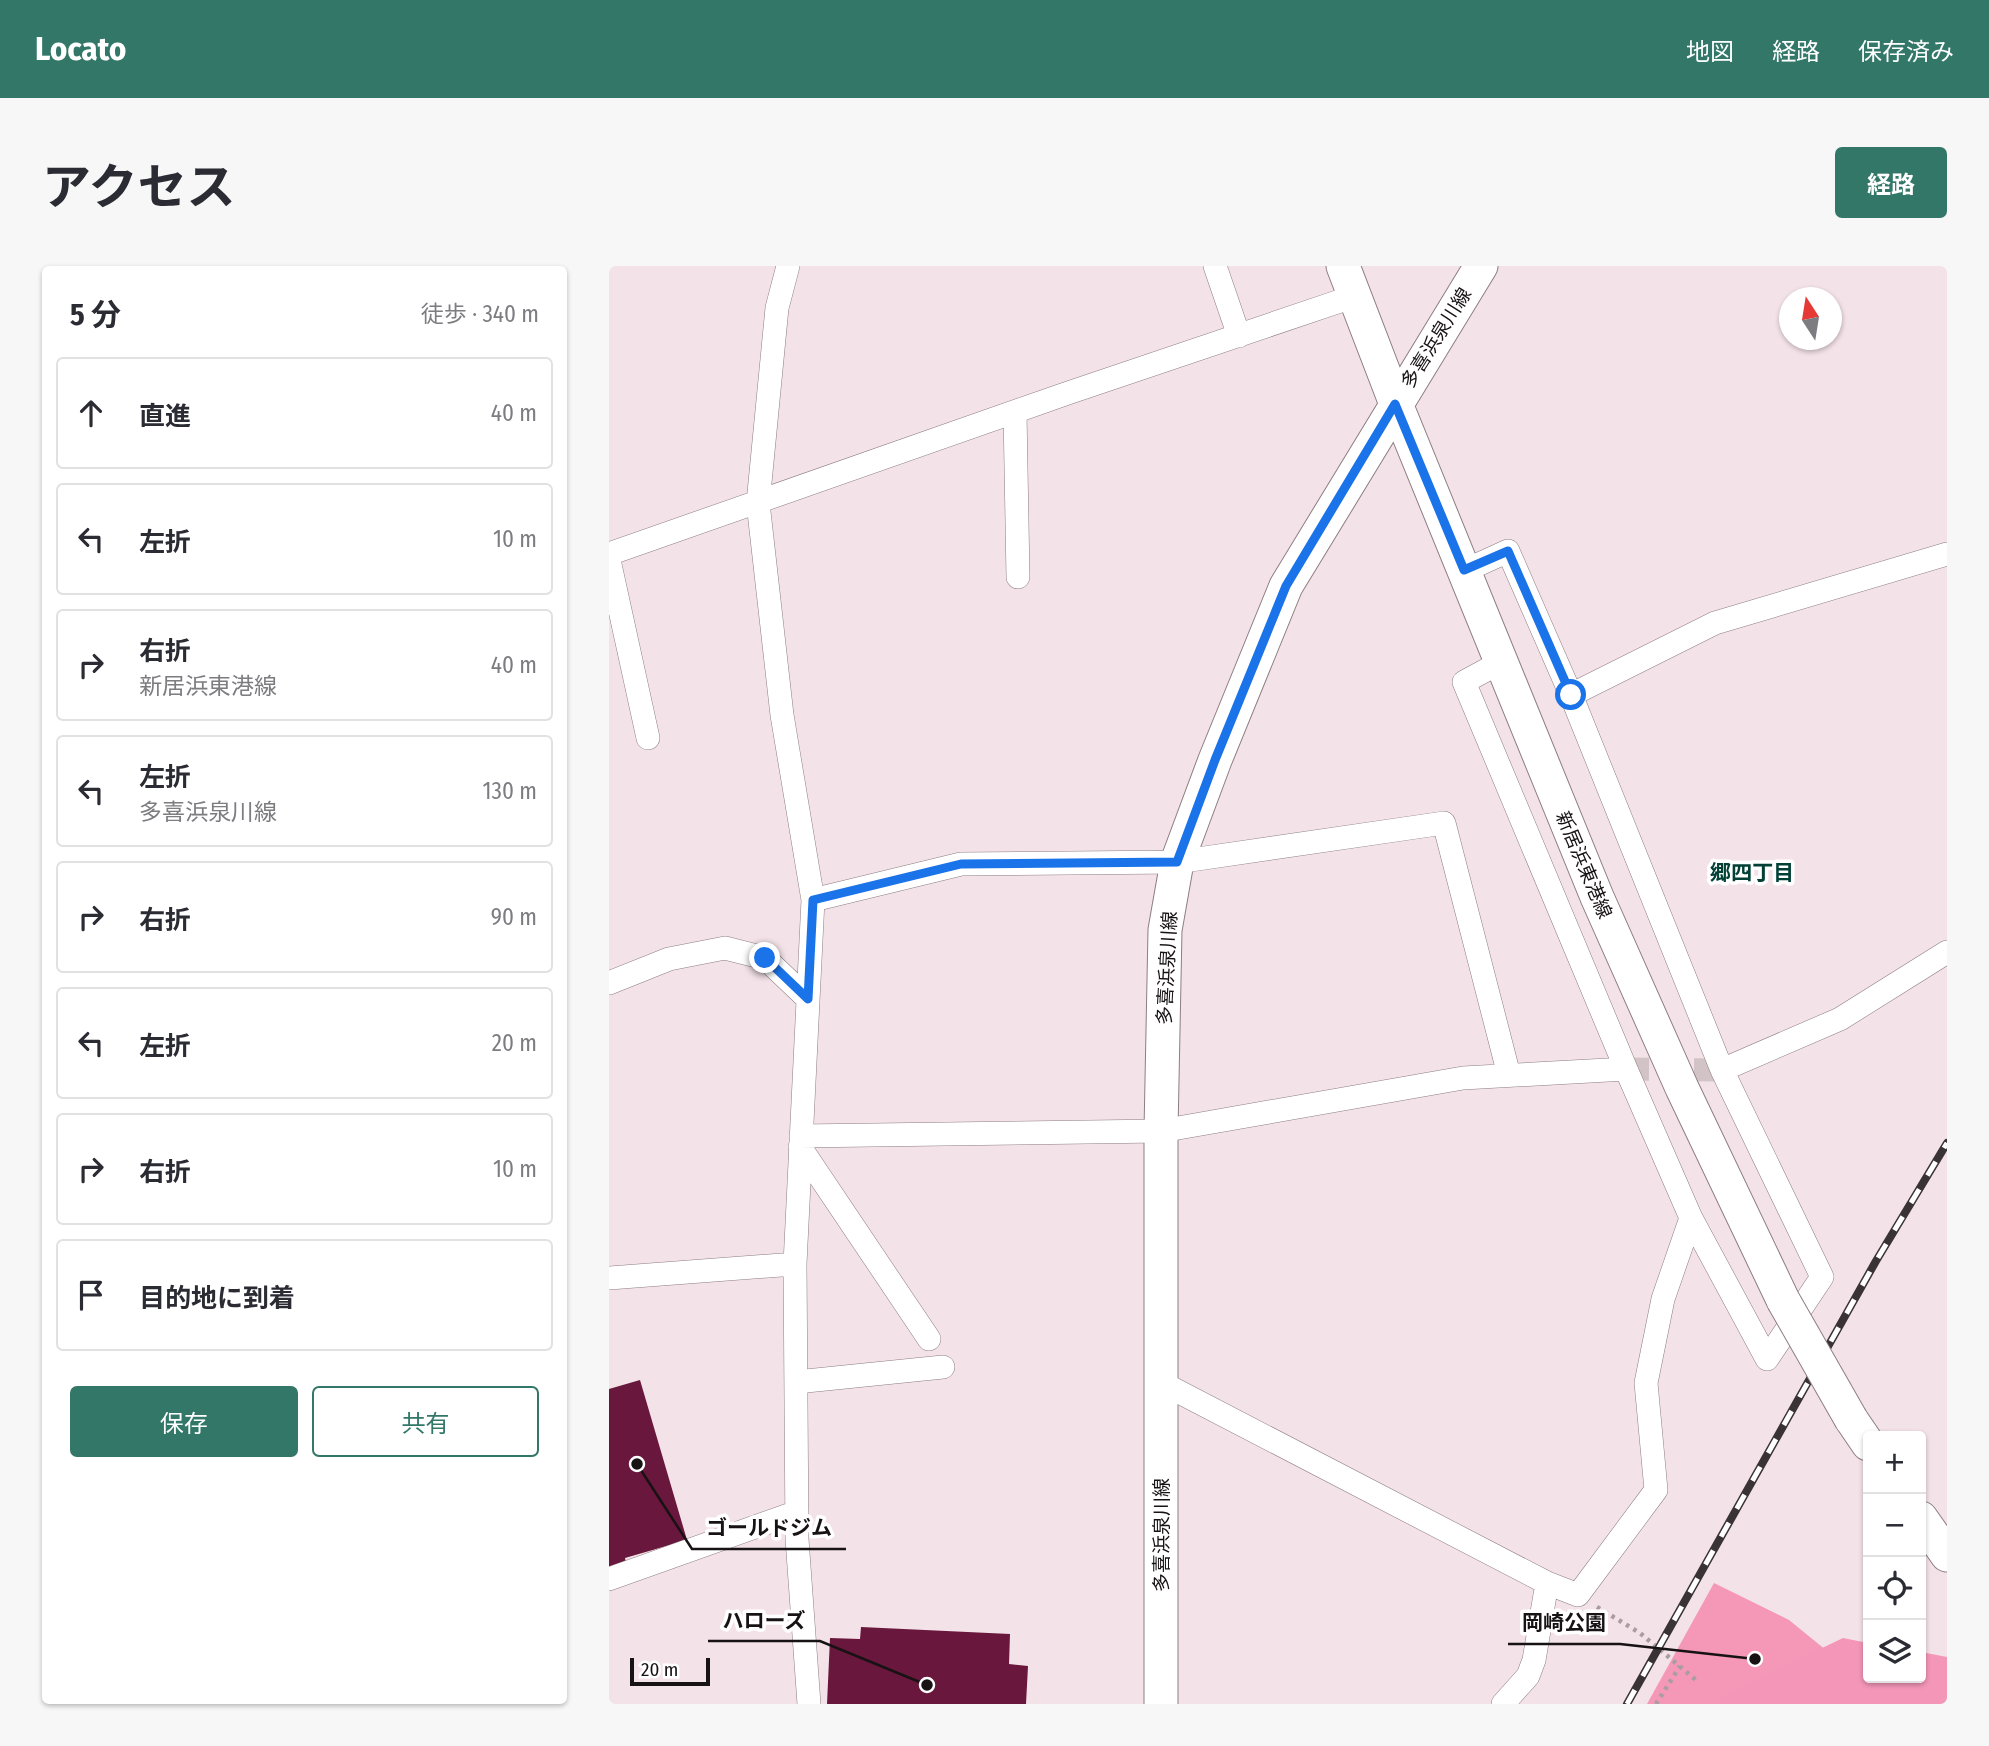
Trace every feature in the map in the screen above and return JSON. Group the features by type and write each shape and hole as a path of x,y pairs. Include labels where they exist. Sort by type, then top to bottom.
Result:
{"main road":[{"name":"新居浜東港線","path":"1343,266 1395,404 1614,936 1682,1088 1783,1300 1860,1432"},
{"name":"多喜浜泉川線","path":"1161,1704 1161,1131 1165,930 1177,862 1215,760 1286,586 1481,266"},
{"path":"1926,1525 1947,1555"}],"street":[{"path":"788,266 777,308 758,503 782,715 813,900 795,1264 797,1512 809,1704"},
{"path":"1215,266 1239,336"},
{"path":"648,738 609,557 1015,412 1355,296"},
{"path":"1015,412 1017,577"},
{"path":"1464,570 1508,551 1571,695 1722,1070 1822,1277 1767,1359 1691,1218 1464,681 1501,662"},
{"path":"1571,695 1715,623 1947,554"},
{"path":"813,900 961,864 1177,862 1444,822 1509,1075"},
{"path":"609,982 669,960 726,947 765,958 808,999"},
{"path":"1722,1070 1840,1019 1947,952"},
{"path":"801,1141 1161,1131 1463,1078 1626,1069"},
{"path":"801,1141 929,1339"},
{"path":"1160,1382 1547,1583 1578,1595 1656,1490 1646,1383 1663,1299 1691,1218"},
{"path":"609,1278 795,1264"},
{"path":"796,1382 943,1367"},
{"path":"609,1579 797,1512"},
{"path":"1503,1704 1528,1676 1534,1660 1547,1583"}],"path":[{"path":"1578,1595 1640,1633 1696,1680"},
{"path":"1656,1704 1680,1666"}],"shaded area":[{"path":"1714,1583 1789,1620 1863,1683 1886,1699 1880,1704 1647,1704"},
{"path":"1843,1638 1863,1642 1863,1683 1926,1683 1926,1653 1947,1657 1947,1704 1718,1704 1722,1696"}],"building":[{"path":"640,1380 687,1540 625,1558 626,1563 609,1568 609,1389"},
{"path":"861,1627 1010,1634 1009,1664 1028,1666 1026,1704 827,1704 830,1638 860,1639"}],"tunnel":[{"path":"1626,1069 1722,1070"}],"railway":[{"path":"1627,1704 1876,1261 1947,1143"}],"place":[{"name":"ゴールドジム","path":"637,1464"},
{"name":"岡崎公園","path":"1755,1659"},
{"name":"ハローズ","path":"927,1685"}],"district":[{"name":"郷四丁目","path":"1752,873"}],"route":[{"path":"765,958 808,999 813,900 961,864 1177,862 1215,760 1286,586 1395,404 1464,570 1508,551 1571,695"}]}
